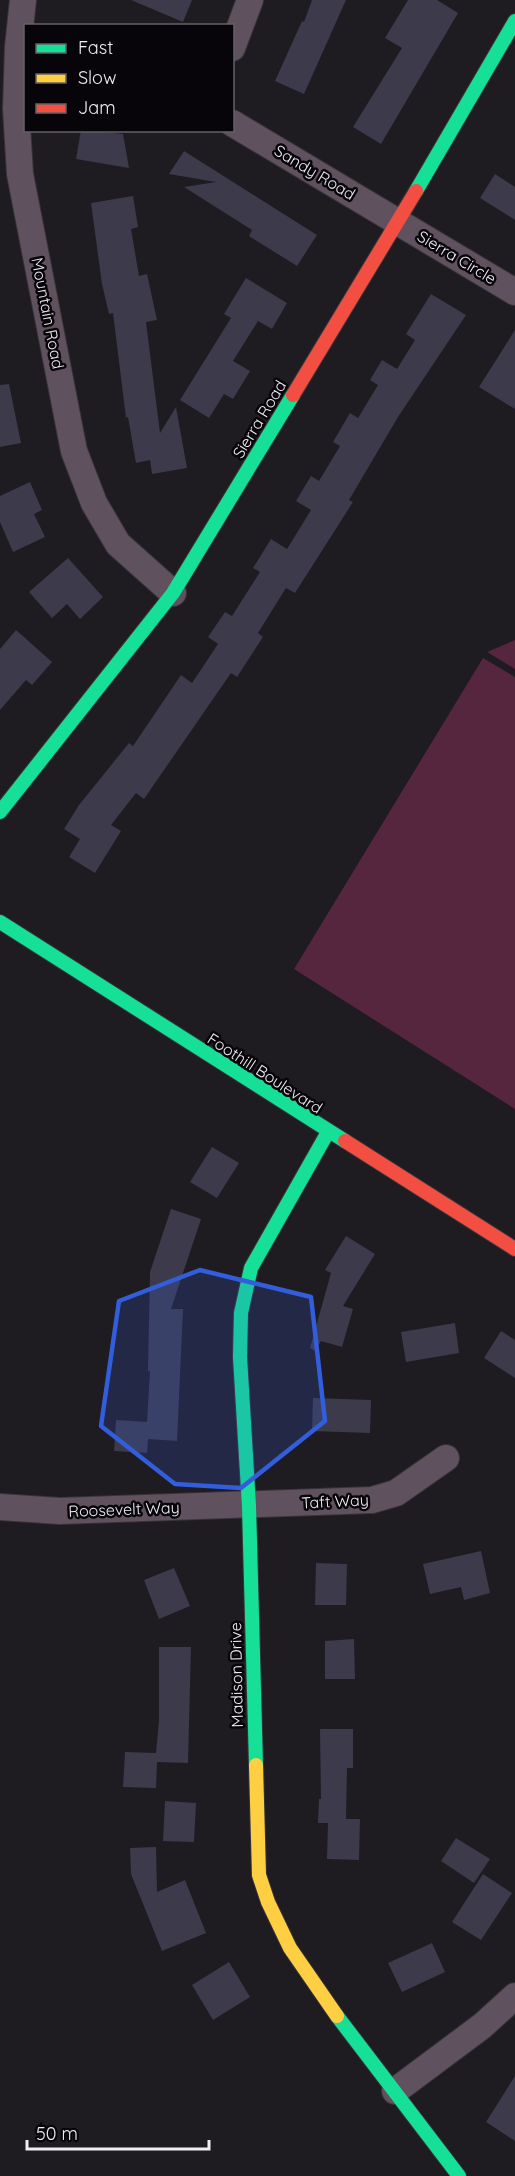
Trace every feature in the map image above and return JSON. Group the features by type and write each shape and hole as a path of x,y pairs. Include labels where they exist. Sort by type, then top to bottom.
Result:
{"street":[{"name":"Mountain Road","path":"23,0 22,47 16,109 20,174 74,451 94,503 118,544 172,593"},
{"path":"234,43 250,0"},
{"name":"Sierra Road","path":"0,812 172,593 398,222 515,21"},
{"name":"Sandy Road","path":"234,124 398,222"},
{"name":"Sierra Circle","path":"398,222 515,292"},
{"name":"Foothill Boulevard","path":"0,922 515,1249"},
{"name":"Madison Drive","path":"328,1132 277,1218 251,1268 241,1313 240,1357 249,1506 259,1875 268,1908 284,1944 459,2176"},
{"name":"Taft Way","path":"249,1506 372,1500 396,1493 446,1458"},
{"name":"Roosevelt Way","path":"0,1507 60,1511 249,1506"},
{"path":"395,2091 482,2026 515,1996"}],"highlighted area":[{"path":"200,1270 311,1297 325,1421 241,1488 175,1484 101,1426 119,1301"}],"shaded area":[{"path":"515,640 515,669 487,652"},
{"path":"483,658 515,677 515,1109 294,969"}],"building":[{"path":"131,0 192,0 183,22"},
{"path":"312,0 346,0 304,94 275,81 302,21 304,22"},
{"path":"408,0 437,0 458,13 381,144 353,127 402,48 385,38"},
{"path":"81,132 123,134 129,168 76,159"},
{"path":"184,151 317,235 297,266 249,236 252,230 184,187 216,182 169,174"},
{"path":"495,174 515,187 515,220 480,198"},
{"path":"133,196 138,227 131,229 139,276 147,274 157,320 146,322 160,433 176,407 187,468 152,474 150,460 136,463 128,417 126,418 113,313 109,314 102,284 91,203"},
{"path":"246,278 287,303 272,329 258,321 233,361 250,371 233,399 224,394 209,418 180,400 231,318 224,314"},
{"path":"431,294 466,315 398,417 349,500 353,502 295,593 286,588 258,633 263,637 237,677 231,673 144,799 136,793 111,825 121,831 95,873 69,857 80,839 64,829 79,805 129,743 133,746 181,675 192,683 218,644 208,637 225,612 232,616 260,572 253,568 271,539 287,549 311,510 296,501 311,476 319,481 340,446 333,442 350,413 358,418 378,385 370,380 382,360 397,369 415,340 406,334"},
{"path":"515,330 515,409 479,387"},
{"path":"9,384 21,443 0,447 0,385"},
{"path":"30,482 42,510 34,514 45,537 13,552 0,522 0,496"},
{"path":"68,558 103,597 80,619 67,604 52,618 29,592"},
{"path":"16,630 52,662 32,685 26,680 0,710 0,649"},
{"path":"212,1147 239,1163 217,1198 190,1182"},
{"path":"171,1209 201,1219 171,1309 183,1309 177,1441 148,1439 147,1453 114,1451 116,1420 147,1422 150,1371 148,1371 150,1272"},
{"path":"346,1236 375,1254 343,1306 353,1309 342,1347 321,1341 315,1351 310,1348 331,1273 325,1270"},
{"path":"455,1323 459,1353 406,1362 401,1332"},
{"path":"501,1331 515,1340 515,1378 484,1358"},
{"path":"313,1398 371,1400 370,1433 312,1431"},
{"path":"481,1551 490,1593 464,1600 461,1587 430,1594 423,1564"},
{"path":"316,1563 347,1564 346,1605 315,1605"},
{"path":"174,1568 190,1606 159,1619 144,1580"},
{"path":"354,1639 355,1679 325,1679 325,1641"},
{"path":"159,1647 191,1647 188,1763 157,1762 156,1788 123,1787 125,1752 156,1753 159,1721"},
{"path":"320,1729 353,1729 353,1768 347,1768 346,1819 360,1819 359,1860 327,1859 328,1823 318,1823 319,1799 321,1799"},
{"path":"165,1801 196,1803 194,1842 163,1841"},
{"path":"456,1838 490,1859 474,1883 441,1861"},
{"path":"156,1847 157,1892 185,1880 206,1933 162,1951 131,1874 130,1848"},
{"path":"483,1874 512,1893 481,1940 452,1922"},
{"path":"432,1943 445,1972 402,1992 388,1963"},
{"path":"229,1962 250,1997 213,2020 192,1985"},
{"path":"515,2076 515,2141 486,2122"}],"traffic: fast":[{"path":"416,191 515,21"},
{"path":"0,812 173,593 293,395"},
{"path":"0,922 345,1141"},
{"path":"256,1765 249,1506 240,1357 241,1313 251,1268 328,1132"},
{"path":"337,2016 459,2176"}],"traffic: slow":[{"path":"256,1765 259,1875 268,1902 290,1948 337,2016"}],"traffic: jam":[{"path":"293,395 416,191"},
{"path":"345,1141 515,1249"}]}
